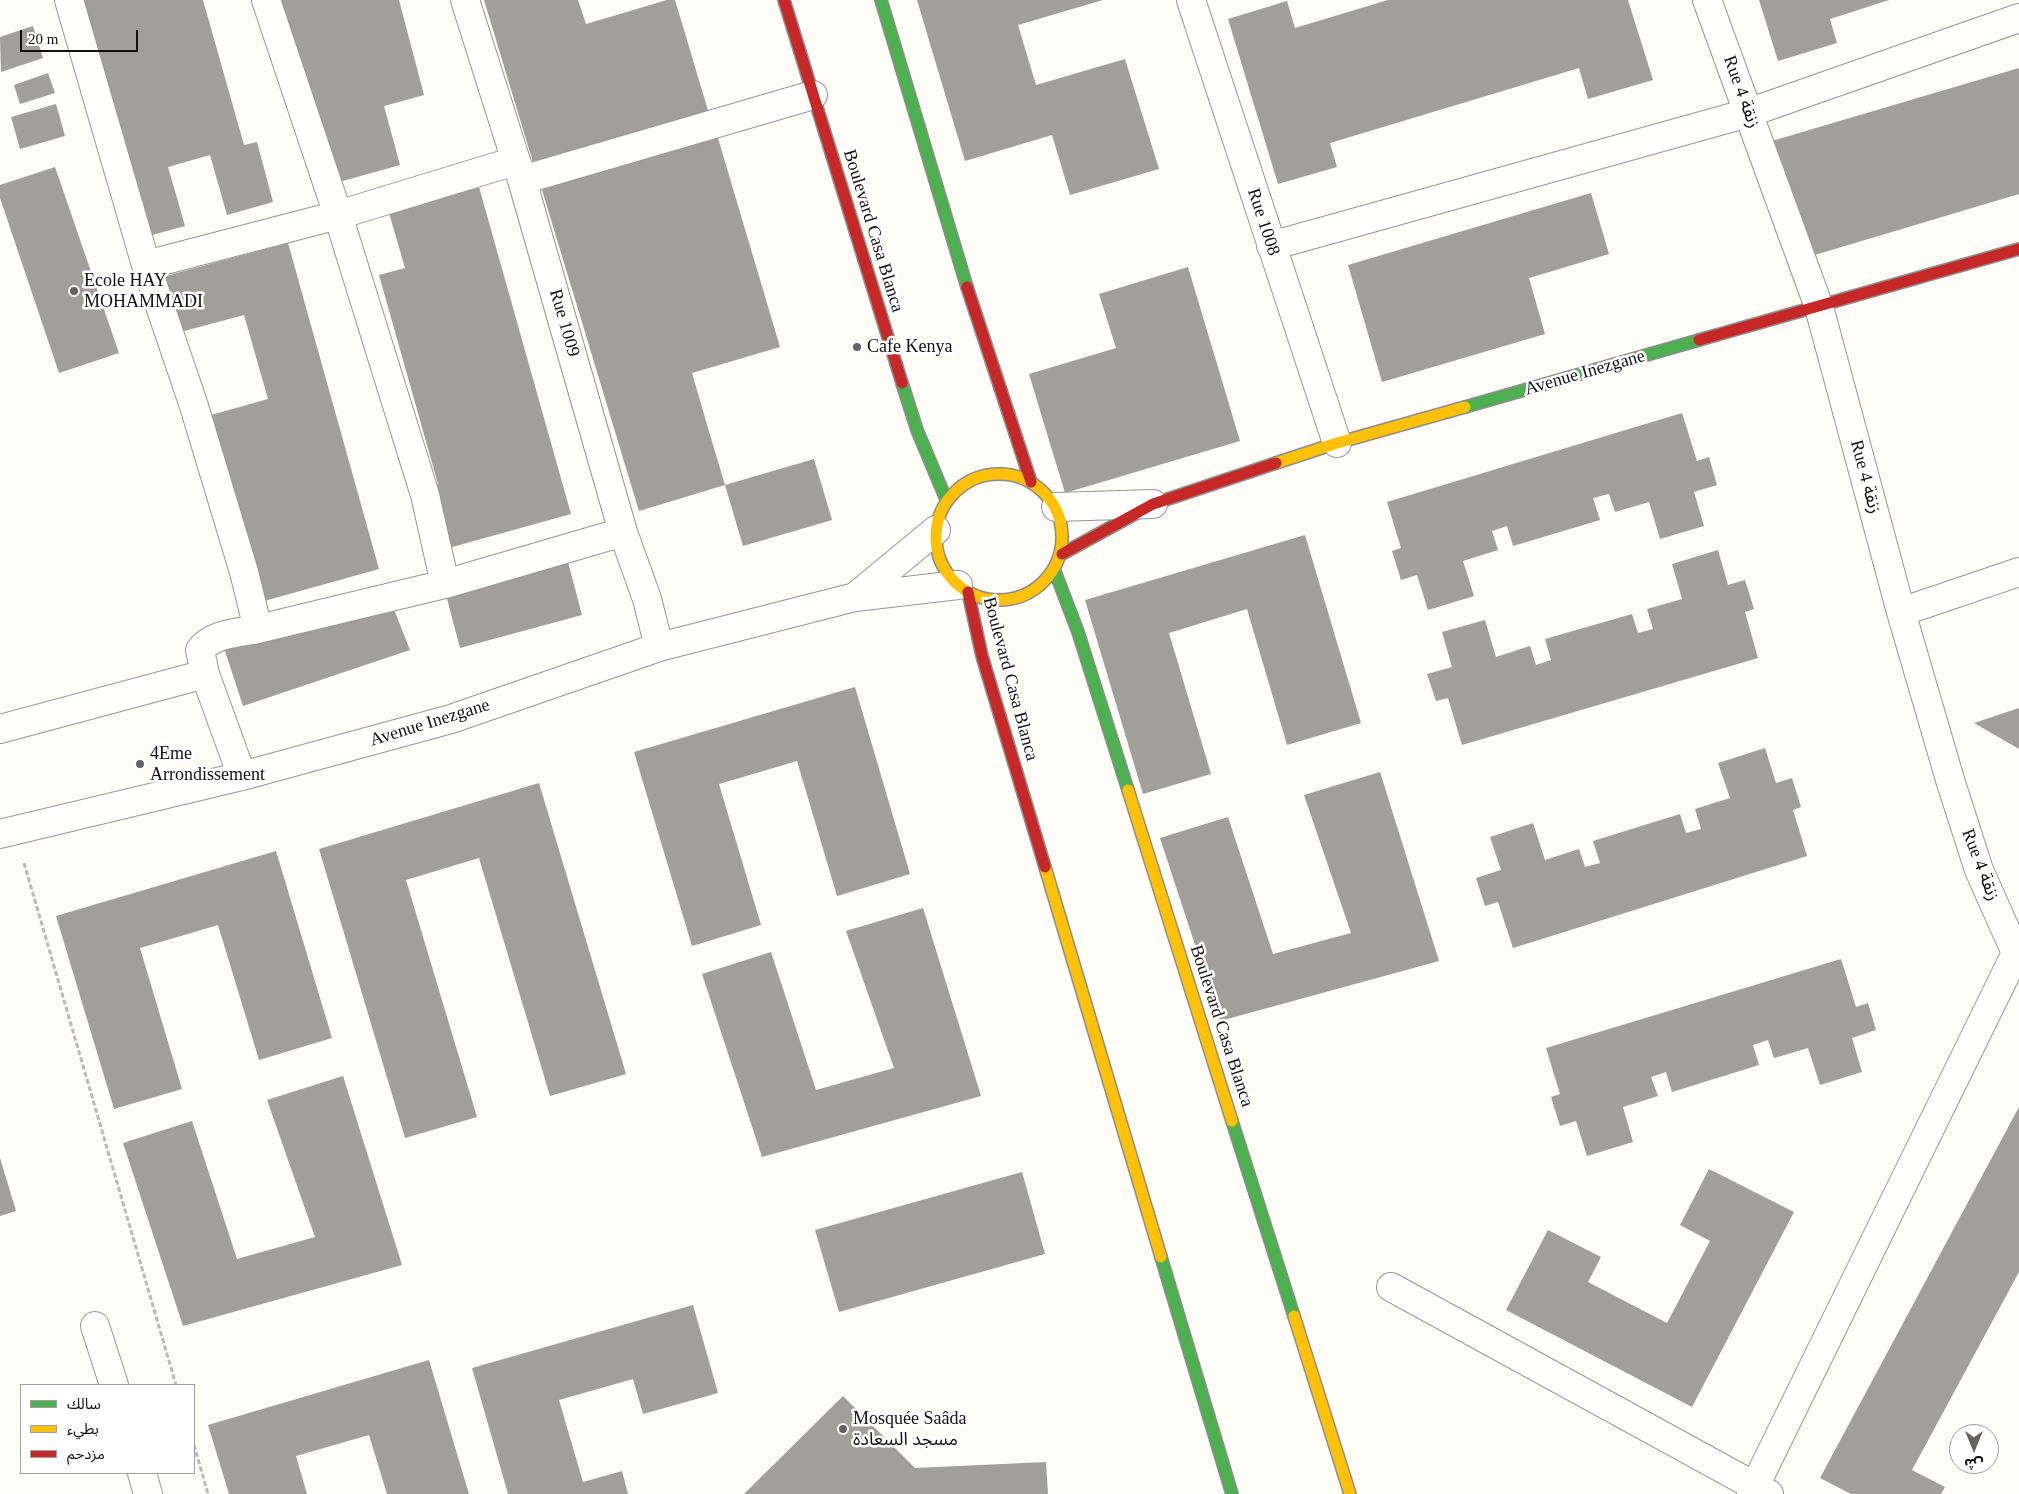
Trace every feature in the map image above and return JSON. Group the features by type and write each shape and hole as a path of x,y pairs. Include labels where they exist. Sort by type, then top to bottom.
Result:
{"main road":[{"name":"Boulevard Casa Blanca","path":"784,0 917,430 946,499"},
{"path":"881,0 969,293 1031,482"},
{"name":"Avenue Inezgane","path":"1062,554 1154,504 1337,443 2019,249"},
{"path":"986,474 1009,474 1031,482 1056,507 1062,522 1064,538 1062,554 1054,569 1042,584 1025,595 1006,600 987,599 963,588 948,574 940,560 936,545 937,519 946,499 963,484 986,474"},
{"name":"Boulevard Casa Blanca","path":"1054,569 1078,632 1350,1494"},
{"name":"Boulevard Casa Blanca","path":"963,588 1232,1494"}],"street":[{"path":"69,0 146,265 194,406 244,572 258,629"},
{"path":"266,0 338,215 425,495 444,584"},
{"name":"Rue 1009","path":"465,0 519,170 624,532 647,599 660,647"},
{"name":"Rue 4 زنقة","path":"1707,0 1819,307 1901,612 1979,870 2018,954"},
{"name":"Rue 1008","path":"1200,2 1271,246 1337,443"},
{"path":"1271,246 1748,113 2019,18"},
{"path":"146,265 812,95"},
{"path":"1056,507 1154,504"},
{"path":"855,597 936,530"},
{"path":"242,776 205,674 200,650 214,637 258,629 444,584 624,532"},
{"path":"1901,612 2019,572"},
{"name":"Avenue Inezgane","path":"0,834 242,776 451,719 660,647 855,597 963,588"},
{"path":"0,729 205,674"},
{"path":"1391,1287 1758,1491 2018,954"},
{"path":"95,1326 114,1384"},
{"path":"142,1474 148,1494"}],"path":[{"path":"24,863 176,1384"},
{"path":"195,1448 208,1494"}],"building":[{"path":"78,0 203,0 244,145 257,142 273,202 227,215 210,155 168,167 185,226 145,237"},
{"path":"274,0 399,0 424,95 384,106 400,165 332,184"},
{"path":"484,0 578,0 586,24 667,0 675,0 710,117 535,169"},
{"path":"917,0 1103,0 1018,25 1036,85 1125,59 1159,169 1070,195 1052,135 965,161"},
{"path":"1388,0 1628,0 1653,80 1588,99 1579,68 1330,143 1337,167 1278,184 1228,19 1287,1 1295,28"},
{"path":"1759,0 1889,0 1830,19 1837,43 1778,61"},
{"path":"33,26 43,58 1,72 0,37"},
{"path":"2019,68 2019,194 1808,257 1772,141"},
{"path":"48,73 55,93 20,104 14,85"},
{"path":"56,104 65,136 20,149 11,117"},
{"path":"715,128 780,347 692,373 725,485 639,511 539,180"},
{"path":"55,167 119,353 59,373 0,198 0,185"},
{"path":"479,187 571,514 445,549 428,487 438,484 379,275 405,268 389,213"},
{"path":"1591,193 1609,254 1529,278 1545,334 1382,382 1348,265"},
{"path":"288,243 379,569 257,603 211,415 268,399 244,315 173,334 158,278"},
{"path":"1188,267 1240,441 1065,493 1029,374 1116,348 1099,294"},
{"path":"1682,413 1697,461 1709,457 1717,485 1694,492 1704,526 1660,539 1649,502 1615,512 1609,494 1593,498 1600,520 1513,546 1507,526 1492,531 1498,550 1463,561 1474,596 1428,610 1417,575 1401,580 1392,551 1401,548 1387,502"},
{"path":"814,459 832,520 743,546 725,485"},
{"path":"1305,535 1361,723 1287,745 1247,609 1169,633 1211,774 1143,794 1085,600"},
{"path":"1718,550 1728,585 1745,580 1754,609 1745,612 1758,658 1462,745 1448,698 1436,701 1427,674 1452,667 1442,632 1485,620 1496,657 1530,646 1536,665 1551,660 1545,639 1632,614 1638,633 1653,629 1647,609 1682,599 1672,564"},
{"path":"568,562 582,615 460,648 446,595"},
{"path":"391,602 410,650 243,706 224,648"},
{"path":"855,687 910,874 837,896 797,761 719,784 761,925 692,946 634,752"},
{"path":"2019,708 2019,749 1974,723"},
{"path":"1765,748 1776,783 1792,778 1801,807 1793,810 1807,856 1513,948 1498,902 1485,906 1476,878 1501,870 1490,837 1533,823 1545,860 1579,849 1585,867 1600,863 1593,841 1680,814 1686,833 1701,829 1695,809 1730,798 1718,763"},
{"path":"1380,772 1439,961 1220,1021 1160,838 1228,817 1273,954 1351,933 1304,795"},
{"path":"539,783 626,1074 550,1096 479,858 406,880 477,1117 405,1138 319,849"},
{"path":"276,851 332,1038 259,1060 218,925 140,948 182,1089 114,1109 56,916"},
{"path":"923,908 981,1096 762,1157 702,974 771,952 816,1090 894,1068 846,931"},
{"path":"1841,959 1856,1007 1868,1003 1876,1030 1852,1038 1862,1072 1820,1085 1808,1048 1774,1058 1768,1040 1753,1045 1759,1065 1672,1092 1666,1072 1651,1077 1658,1096 1623,1107 1633,1142 1587,1156 1576,1121 1560,1126 1551,1097 1560,1094 1546,1048"},
{"path":"343,1076 402,1265 183,1326 123,1143 192,1121 237,1259 315,1237 267,1100"},
{"path":"2019,1107 2019,1272 1912,1470 1945,1487 1941,1494 1851,1494 1820,1478"},
{"path":"0,1158 16,1211 0,1216"},
{"path":"1709,1169 1794,1212 1692,1407 1506,1310 1548,1230 1601,1257 1588,1282 1667,1323 1710,1241 1680,1225"},
{"path":"1022,1172 1045,1254 839,1312 815,1230"},
{"path":"693,1305 718,1393 643,1414 633,1379 559,1400 583,1482 622,1471 628,1494 508,1494 472,1368"},
{"path":"429,1360 469,1494 387,1494 369,1435 296,1456 307,1494 229,1494 208,1425"},
{"name":"Mosquée Saâda مسجد السعادة","path":"843,1396 915,1468 1046,1462 1048,1494 744,1494"}],"traffic: fast":[{"path":"881,0 967,287"},
{"path":"1465,407 1699,340"},
{"path":"902,383 917,430 946,499"},
{"path":"1054,569 1078,632 1128,790"},
{"path":"1232,1121 1294,1316"},
{"path":"1161,1257 1232,1494"}],"traffic: slow":[{"path":"1276,463 1337,443 1465,407"},
{"path":"999,474 1023,478 1044,492 1058,513 1062,537 1058,561 1044,582 1023,596 999,600 975,596 954,582 940,561 936,537 940,513 954,492 975,478 999,474"},
{"path":"1128,790 1232,1121"},
{"path":"1045,867 1161,1257"},
{"path":"1294,1316 1350,1494"}],"traffic: jam":[{"path":"784,0 902,383"},
{"path":"1699,340 2019,249"},
{"path":"967,287 1031,482"},
{"path":"1062,554 1153,504 1276,463"},
{"path":"968,592 982,656 1045,867"}],"place":[{"name":"Ecole HAY MOHAMMADI","path":"74,291"},
{"name":"Cafe Kenya","path":"857,347"},
{"name":"4Eme Arrondissement","path":"140,764"},
{"name":"Mosquée Saâda مسجد السعادة","path":"843,1429"}]}
